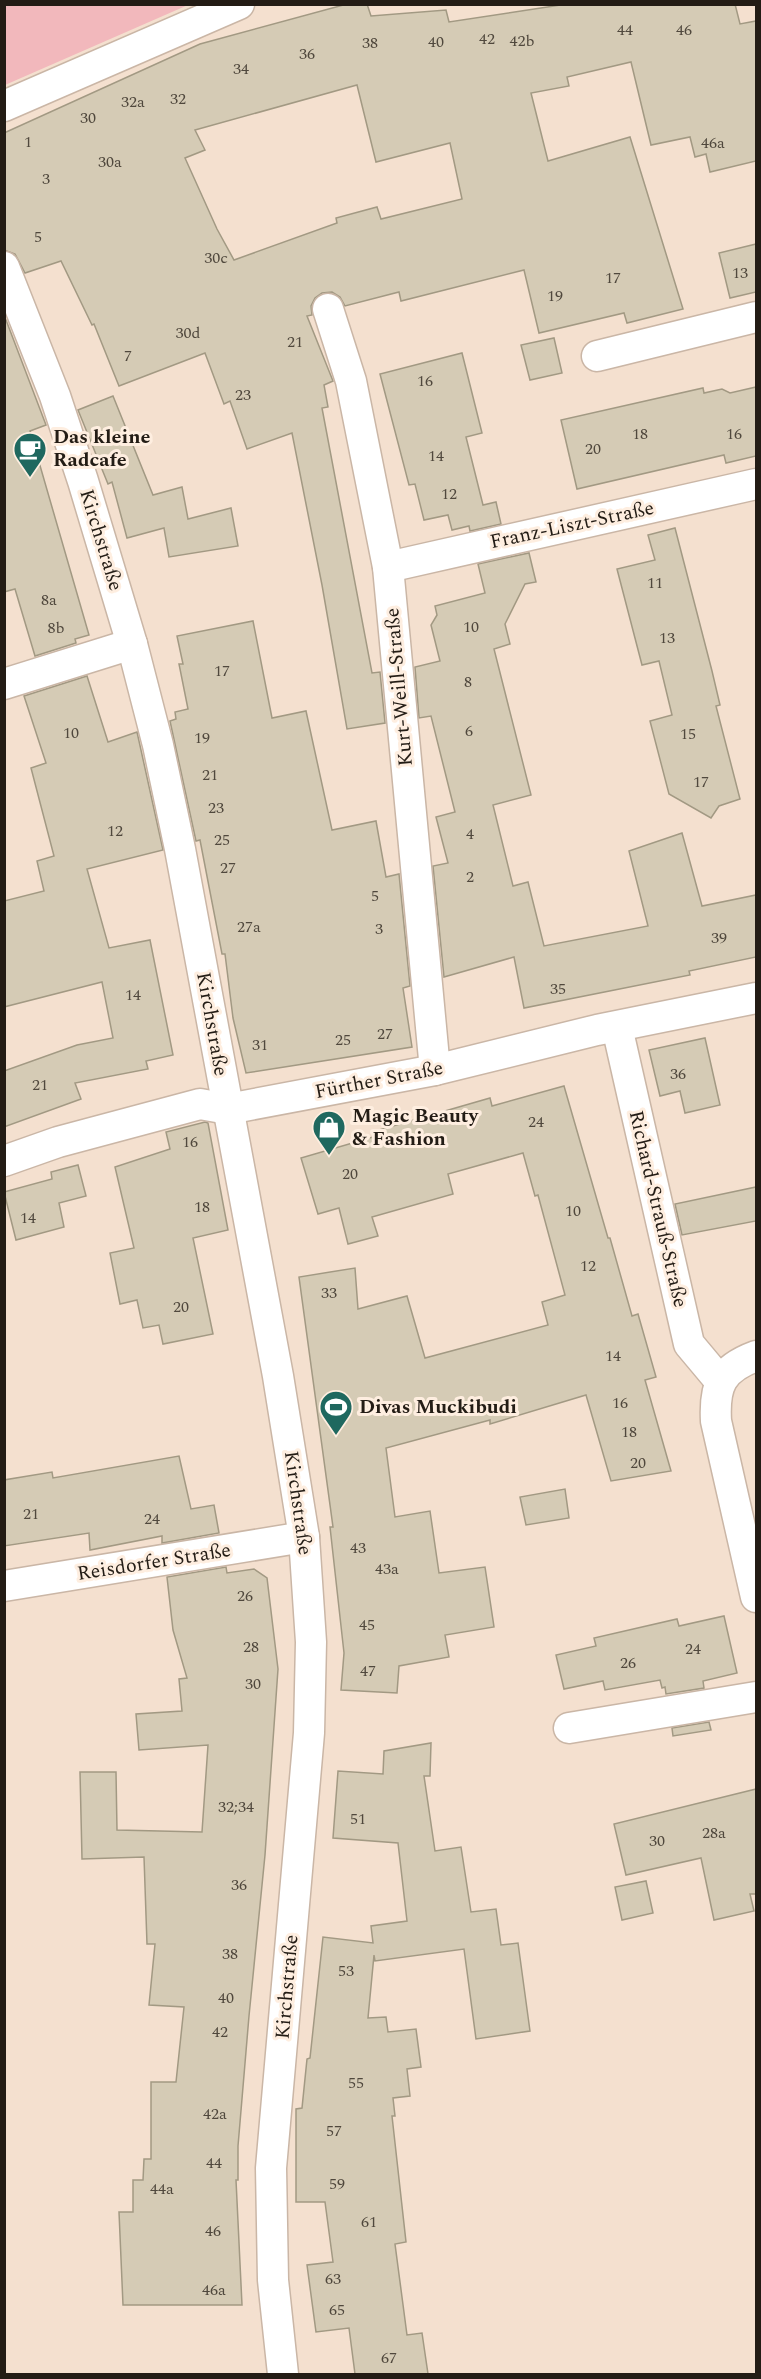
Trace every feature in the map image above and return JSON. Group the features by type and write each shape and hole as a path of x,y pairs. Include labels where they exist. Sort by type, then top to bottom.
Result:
{"street":[{"path":"4,106 239,4"},
{"name":"Kirchstraße","path":"4,267 62,416 132,644 170,795 280,1387 304,1537 311,1642 309,1723 271,2168 273,2280 284,2374"},
{"name":"Kurt-Weill-Straße","path":"328,309 351,381 388,567 435,1070"},
{"path":"597,356 756,317"},
{"name":"Franz-Liszt-Straße","path":"388,567 756,484"},
{"path":"4,684 132,644"},
{"name":"Fürther Straße","path":"4,1161 66,1140 200,1104 228,1109 435,1070 617,1027 756,998"},
{"name":"Richard-Strauß-Straße","path":"617,1027 689,1344 720,1381"},
{"path":"756,1356 731,1369 720,1381 717,1391 716,1421 756,1598"},
{"name":"Reisdorfer Straße","path":"4,1586 304,1537"},
{"path":"569,1728 756,1697"}],"shaded area":[{"path":"5,4 188,4 188,5 5,85"}],"building":[{"path":"347,4 367,4 371,16 446,10 449,22 567,4 735,4 740,24 756,21 756,161 710,172 706,154 695,157 690,137 651,145 631,62 567,77 569,86 531,93 548,161 630,137 683,309 627,323 624,313 539,333 524,270 401,301 399,292 345,306 340,297 332,292 322,293 315,298 311,306 312,315 307,316 333,381 324,385 328,407 322,408 372,673 380,672 385,723 347,729 292,433 247,449 230,401 224,404 205,353 119,386 94,324 92,325 61,261 25,273 15,254 4,250 4,133 200,44","holes":["357,85 376,162 450,143 462,199 381,219 377,207 336,218 337,223 234,260 217,229 185,158 205,150 195,130"]},
{"path":"756,244 756,292 730,298 719,253"},
{"path":"4,320 6,320 46,425 30,431 89,635 75,639 76,643 35,656 15,589 4,592"},
{"path":"554,338 562,373 530,380 521,345"},
{"path":"462,353 482,433 466,437 483,505 496,502 501,524 470,531 469,526 452,530 448,515 424,520 415,484 409,485 380,374"},
{"path":"756,387 756,456 726,463 724,455 577,489 561,420 703,388 704,393 722,389 730,393"},
{"path":"113,396 153,495 182,487 188,519 231,508 238,546 169,557 164,528 127,538 112,482 108,484 78,410"},
{"path":"675,528 712,671 720,705 716,706 740,799 719,806 711,818 669,794 650,721 672,715 659,661 642,665 617,569 655,560 648,535"},
{"path":"529,553 536,582 525,584 505,624 510,644 494,649 531,795 493,805 513,886 528,882 544,946 648,926 629,851 682,833 702,906 756,895 756,957 689,971 690,975 524,1008 514,957 444,977 433,866 448,863 436,817 455,812 431,716 419,718 415,667 440,661 431,625 437,615 435,606 485,593 478,564"},
{"path":"253,621 272,718 306,711 332,830 376,821 386,877 399,874 410,986 403,988 412,1047 246,1073 233,1018 225,954 222,954 200,840 196,841 170,721 176,719 175,712 188,709 179,664 183,664 177,636"},
{"path":"87,676 108,742 137,732 163,850 87,869 109,948 150,940 173,1055 146,1061 148,1069 75,1083 81,1099 4,1127 4,1071 77,1045 113,1038 102,982 4,1007 4,901 44,891 37,861 54,856 31,768 46,763 24,696"},
{"path":"705,1038 720,1105 685,1113 680,1091 660,1096 649,1050"},
{"path":"564,1086 632,1316 638,1314 656,1377 645,1380 671,1471 611,1481 586,1395 490,1424 490,1420 386,1448 395,1517 430,1511 439,1573 485,1567 494,1627 445,1635 449,1657 399,1666 397,1693 341,1690 344,1653 330,1527 333,1527 299,1277 355,1268 358,1309 407,1296 425,1358 548,1325 542,1302 565,1295 538,1195 535,1196 523,1153 448,1174 453,1194 372,1217 378,1236 348,1244 339,1208 318,1214 301,1158 380,1135 379,1130 490,1098 492,1106"},
{"path":"208,1123 228,1230 193,1238 213,1334 163,1344 159,1325 143,1328 137,1300 120,1304 110,1253 134,1248 115,1167 170,1149 166,1132"},
{"path":"78,1165 86,1196 59,1203 64,1227 16,1240 4,1192 52,1179 51,1172"},
{"path":"756,1187 756,1221 682,1235 675,1204"},
{"path":"179,1456 191,1509 214,1505 219,1533 162,1543 162,1536 90,1550 89,1533 4,1546 4,1480 52,1472 53,1478"},
{"path":"565,1489 569,1518 526,1525 520,1497"},
{"path":"226,1567 227,1573 254,1569 267,1578 278,1669 265,1855 238,2146 238,2180 236,2180 242,2305 123,2305 119,2212 133,2212 133,2180 143,2180 144,2159 151,2159 151,2082 176,2082 184,2007 149,2005 155,1944 147,1944 144,1857 82,1859 80,1772 116,1772 117,1830 202,1832 208,1745 139,1750 136,1714 182,1711 179,1679 187,1678 173,1630 167,1577"},
{"path":"724,1616 737,1673 703,1681 704,1688 666,1694 665,1687 662,1688 660,1680 605,1690 603,1681 564,1689 556,1655 596,1646 594,1638 677,1619 679,1626"},
{"path":"709,1722 711,1730 673,1736 672,1728"},
{"path":"431,1743 430,1776 424,1776 435,1851 461,1847 471,1912 496,1909 501,1945 518,1943 530,2031 476,2039 464,1949 375,1961 374,1955 368,2018 386,2017 388,2032 416,2029 421,2067 407,2069 410,2096 393,2098 395,2116 392,2116 406,2242 395,2244 407,2335 422,2333 428,2374 355,2374 349,2328 316,2332 307,2265 333,2262 325,2202 296,2202 296,2109 302,2108 307,2059 310,2058 323,1937 373,1943 371,1926 407,1921 398,1843 333,1838 338,1771 383,1774 384,1751"},
{"path":"756,1789 756,1894 750,1894 754,1911 714,1920 701,1858 626,1875 614,1824"},
{"path":"646,1881 653,1913 622,1920 615,1887"}],"place":[{"name":"Das kleine Radcafe","path":"30,478"},
{"name":"Magic Beauty & Fashion","path":"329,1156"},
{"name":"Divas Muckibudi","path":"336,1436"}]}
